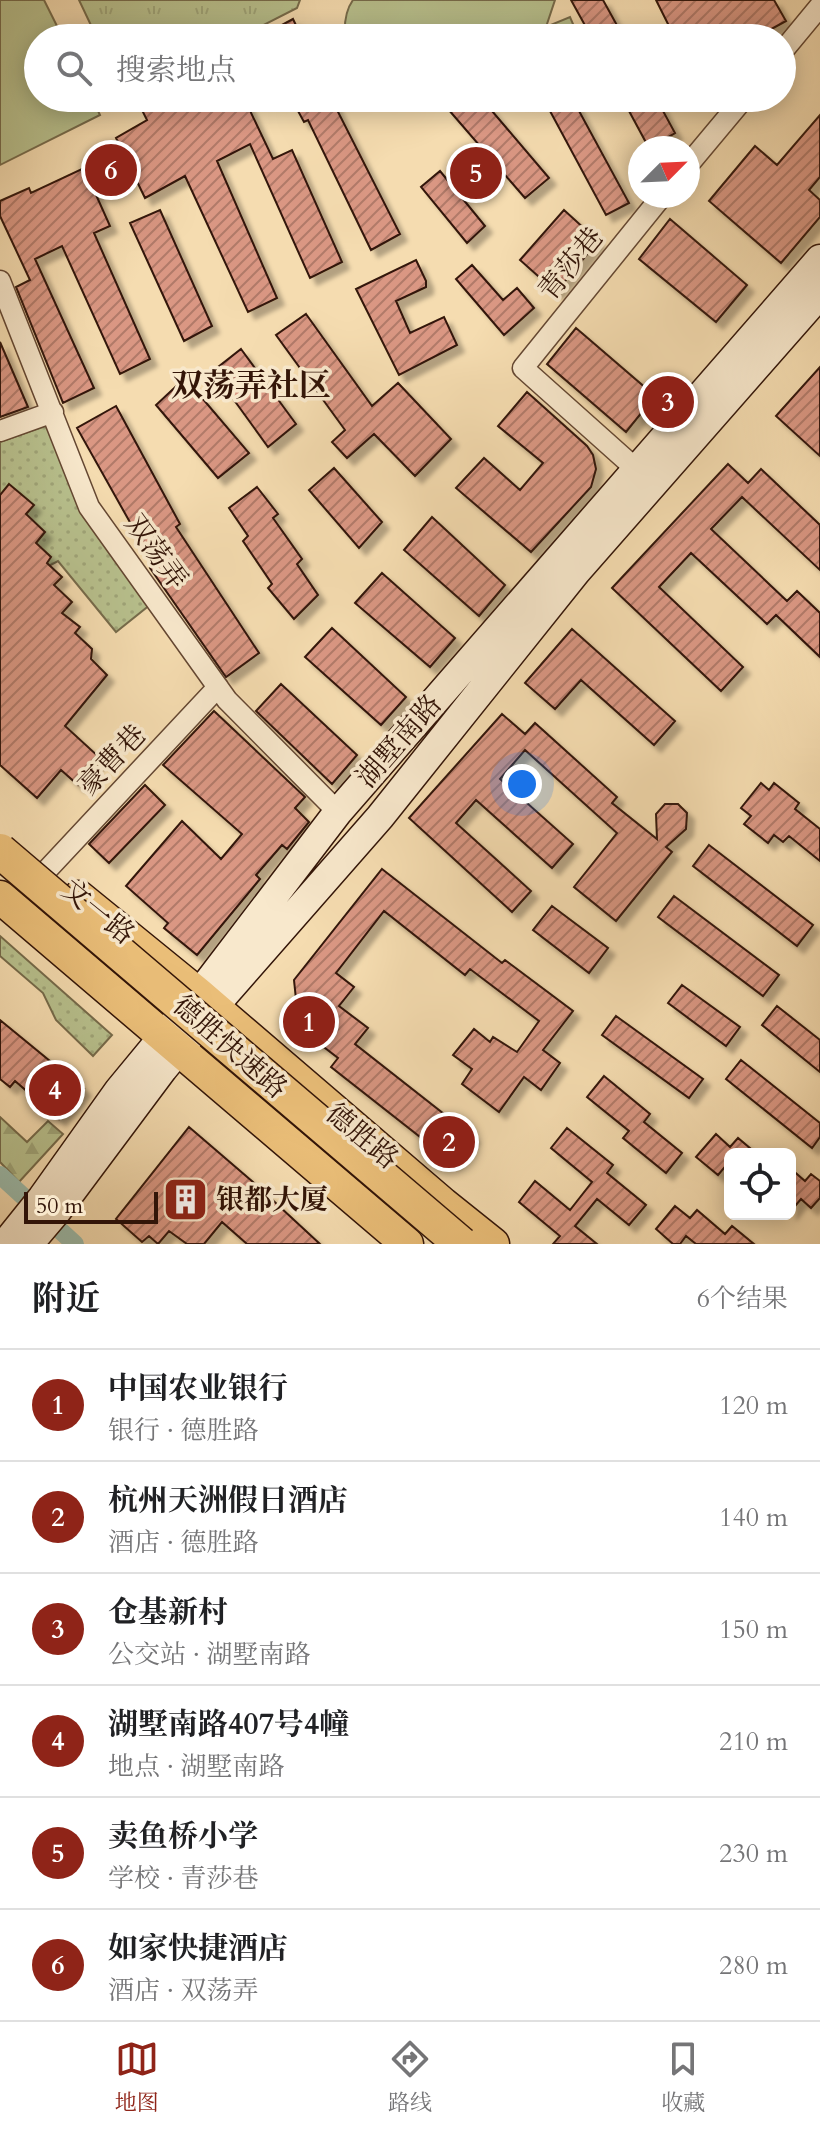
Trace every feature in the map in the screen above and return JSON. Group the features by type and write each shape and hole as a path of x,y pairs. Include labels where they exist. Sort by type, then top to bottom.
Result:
{"highway":[{"name":"德胜快速路","path":"0,851 461,1244"},
{"name":"德胜快速路","path":"0,877 438,1244"}],"main road":[{"name":"湖墅南路","path":"205,1001 209,981 338,812 820,259"},
{"name":"湖墅南路","path":"20,1241 50,1204 119,1090 171,1043 205,1001 380,817 576,572 820,294"},
{"name":"文一路","path":"0,831 205,1001"},
{"name":"文一路","path":"0,897 171,1043"},
{"name":"德胜路","path":"205,1001 493,1244"},
{"name":"德胜路","path":"171,1043 407,1244"}],"street":[{"path":"796,35 820,6"},
{"path":"700,151 732,112"},
{"name":"青莎巷","path":"636,469 523,368 652,208"},
{"name":"双荡弄","path":"0,281 89,507 227,700 338,812"},
{"path":"0,431 53,412"},
{"name":"豪曹巷","path":"47,870 218,687"}],"green space":[{"path":"0,0 44,0 56,24 24,24 24,112 99,112 100,115 0,165"},
{"path":"79,0 300,0 297,8 266,24 90,24"},
{"path":"353,0 555,0 547,24 345,24"},
{"path":"570,17 573,24 553,24"},
{"path":"57,422 84,509 151,604 116,632 58,561 43,569 0,528 0,442"},
{"path":"0,936 112,1035 93,1056 56,1020 43,993 0,956"},
{"path":"0,1117 27,1142 48,1121 63,1134 19,1182 0,1162"}],"building":[{"path":"571,0 603,0 616,24 584,24"},
{"path":"656,0 774,0 786,21 781,24 668,24"},
{"path":"143,112 251,112 273,159 292,150 342,262 310,278 250,144 217,161 277,298 248,312 185,176 145,198 116,138 147,120"},
{"path":"299,112 338,112 400,234 371,250 308,120 304,122"},
{"path":"451,112 493,112 549,178 525,198"},
{"path":"551,112 580,112 628,204 606,215"},
{"path":"630,112 664,112 675,133 670,136 643,136"},
{"path":"820,115 820,177 809,190 820,200 820,217 781,263 709,201 755,146 777,165"},
{"path":"84,168 110,226 94,233 150,359 120,374 62,246 35,259 94,388 63,403 16,287 30,280 0,216 0,201 29,188 31,193"},
{"path":"440,171 485,226 467,243 421,187"},
{"path":"160,210 212,326 184,341 130,223"},
{"path":"564,210 598,241 556,292 520,260"},
{"path":"670,219 747,285 716,322 639,259"},
{"path":"416,260 426,287 396,301 410,333 444,317 457,345 399,375 356,289"},
{"path":"472,265 503,300 517,288 534,308 504,335 456,279"},
{"path":"306,314 372,406 398,383 451,439 415,476 374,434 347,458 332,442 345,430 276,335"},
{"path":"576,328 655,396 626,432 547,364"},
{"path":"0,342 28,407 0,417"},
{"path":"241,349 296,424 268,447 213,371"},
{"path":"820,367 820,456 776,416"},
{"path":"185,378 249,453 218,478 156,405"},
{"path":"527,392 587,446 596,469 591,487 531,552 456,488 484,458 520,490 543,463 498,426"},
{"path":"116,406 180,524 176,527 259,653 226,677 150,568 154,565 77,428"},
{"path":"728,464 748,483 761,469 820,525 820,570 742,497 711,529 787,601 797,591 820,613 820,657 776,615 767,624 691,553 659,587 743,667 721,691 612,588"},
{"path":"334,468 382,522 359,548 309,490"},
{"path":"9,484 34,505 26,514 45,532 36,543 51,557 47,563 62,577 54,585 72,602 62,613 80,627 75,633 92,649 91,659 107,675 65,726 100,758 78,785 61,770 37,798 0,765 0,495"},
{"path":"257,487 278,514 273,518 302,559 297,564 318,595 294,619 268,588 272,584 243,541 248,536 229,508"},
{"path":"432,517 505,585 479,616 404,550"},
{"path":"382,573 455,638 430,667 355,603"},
{"path":"332,628 406,697 381,725 305,657"},
{"path":"572,629 675,721 654,745 581,680 555,709 525,683"},
{"path":"281,684 357,755 332,784 256,711"},
{"path":"214,711 305,797 295,808 309,822 287,849 282,845 256,875 260,879 197,955 164,928 168,923 126,886 182,821 221,859 242,834 163,765"},
{"path":"502,714 525,734 535,723 617,797 612,803 657,839 656,814 665,804 678,804 687,813 686,829 666,847 672,852 616,921 574,887 617,833 525,750 500,779 573,844 552,868 476,800 456,823 531,891 512,912 409,818"},
{"path":"761,783 769,790 774,783 799,803 795,809 820,829 820,861 789,836 783,842 774,835 768,843 744,824 751,816 741,808"},
{"path":"145,785 165,805 109,863 89,844"},
{"path":"709,845 813,925 797,946 693,866"},
{"path":"382,869 502,963 505,960 573,1011 543,1050 560,1063 541,1090 524,1077 499,1112 462,1084 472,1069 453,1055 474,1029 490,1042 493,1037 517,1052 539,1021 470,969 465,975 384,911 336,973 354,987 339,1006 368,1028 355,1044 472,1136 452,1162 331,1067 338,1058 299,1028 294,980"},
{"path":"674,896 779,975 763,996 658,917"},
{"path":"552,906 608,948 589,973 533,930"},
{"path":"682,985 740,1027 726,1046 668,1003"},
{"path":"777,1006 820,1040 820,1072 762,1025"},
{"path":"616,1016 703,1079 689,1098 602,1035"},
{"path":"0,1020 84,1089 59,1119 15,1081 10,1087 0,1079"},
{"path":"741,1060 820,1123 820,1137 812,1148 726,1079"},
{"path":"604,1076 650,1114 644,1122 682,1153 666,1173 623,1138 629,1131 587,1097"},
{"name":"银都大厦","path":"189,1127 320,1244 247,1244 222,1222 204,1244 187,1244 169,1231 158,1244 149,1236 142,1242 116,1219"},
{"path":"567,1128 613,1165 607,1173 646,1205 629,1225 597,1199 575,1226 597,1244 553,1244 560,1236 519,1202 535,1181 570,1210 592,1182 551,1148"},
{"path":"716,1134 730,1147 738,1138 750,1148 724,1148 724,1168 718,1175 696,1157"},
{"path":"796,1173 805,1181 811,1174 820,1181 820,1198 811,1208 801,1199 796,1205"},
{"path":"675,1206 690,1218 697,1210 725,1234 732,1226 754,1244 696,1244 686,1236 680,1244 673,1244 656,1229"}],"waterway":[{"path":"0,1175 75,1244"}],"place":[{"name":"如家快捷酒店","path":"111,170"},
{"name":"卖鱼桥小学","path":"476,173"},
{"name":"仓基新村","path":"668,402"},
{"name":"中国农业银行","path":"309,1022"},
{"name":"湖墅南路407号4幢","path":"55,1090"},
{"name":"杭州天洲假日酒店","path":"449,1142"},
{"name":"银都大厦","path":"185,1200"}],"district":[{"name":"双荡弄社区","path":"251,386"}]}
